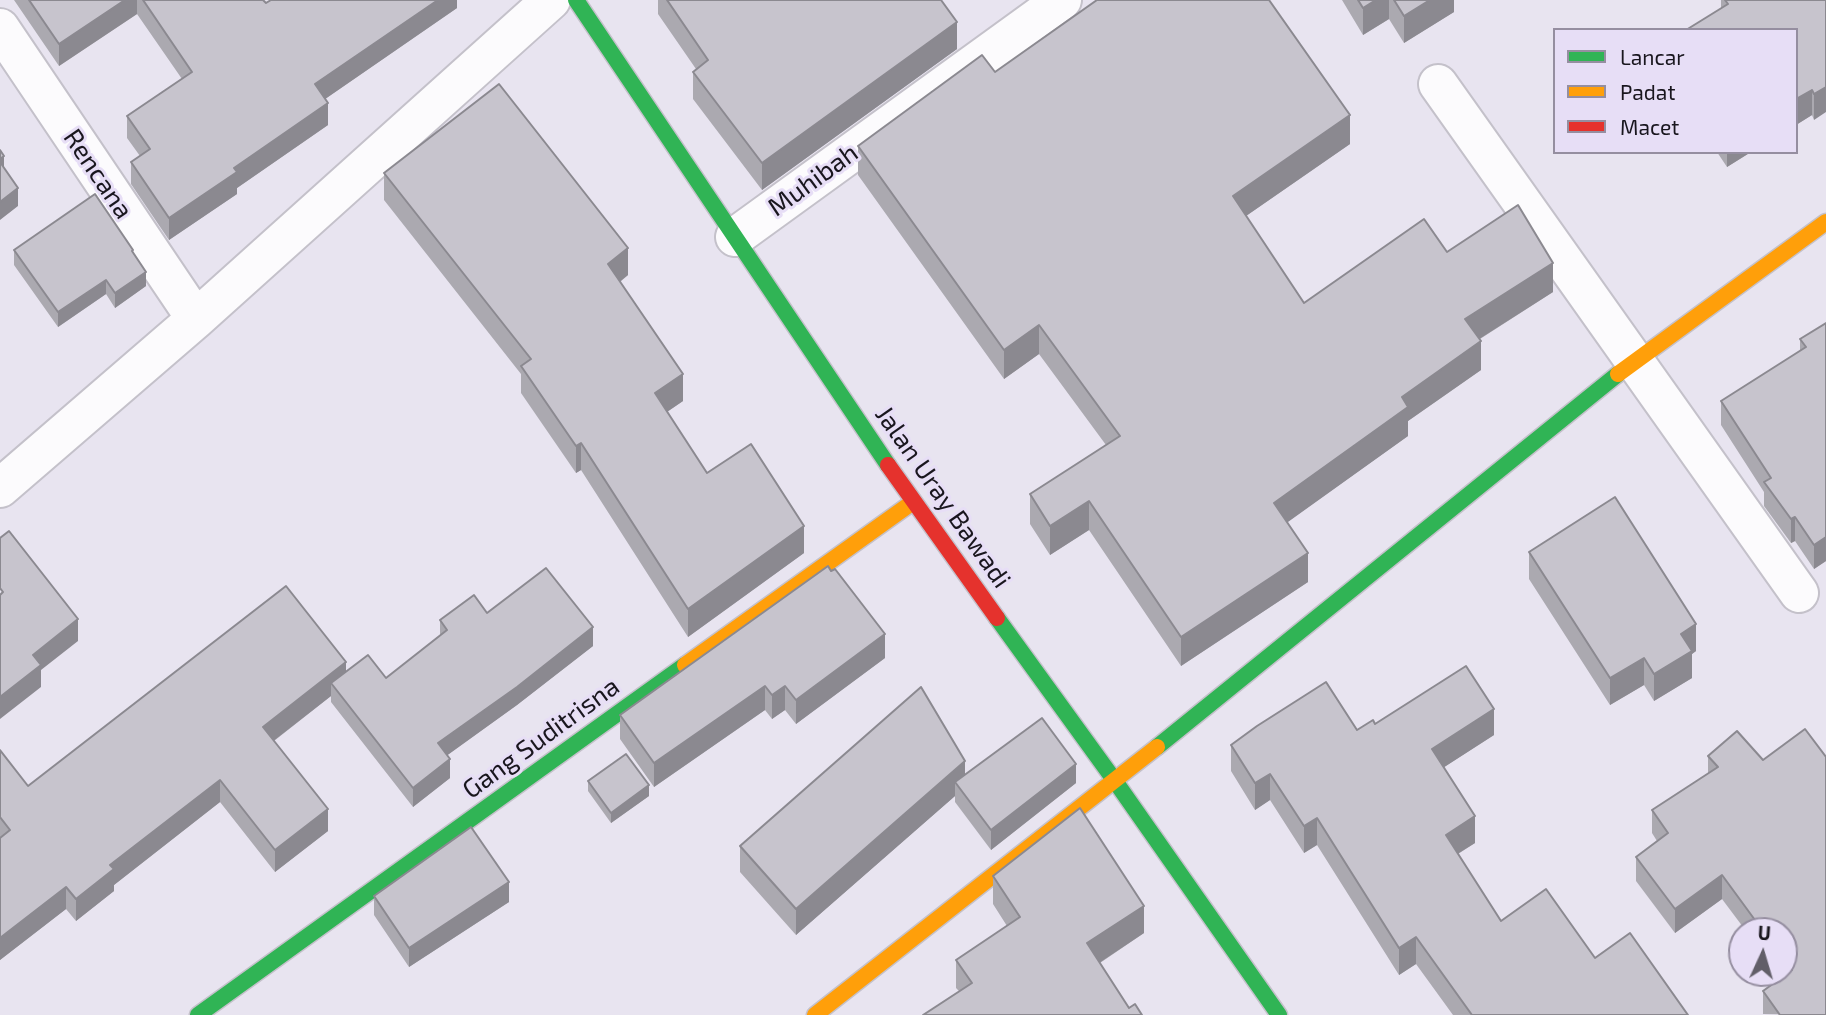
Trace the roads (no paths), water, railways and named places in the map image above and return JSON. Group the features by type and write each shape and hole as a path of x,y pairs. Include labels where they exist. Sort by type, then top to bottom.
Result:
{"street":[{"path":"0,488 196,319 551,0"},
{"name":"Jalan Uray Bawadi","path":"576,0 914,502 1279,1015"},
{"name":"Muhibah","path":"735,237 1062,0"},
{"name":"Rencana","path":"0,28 196,319"},
{"path":"1438,83 1799,593"},
{"path":"815,1015 1115,781 1634,361 1826,222"},
{"name":"Gang Suditrisna","path":"198,1015 914,502"}]}
